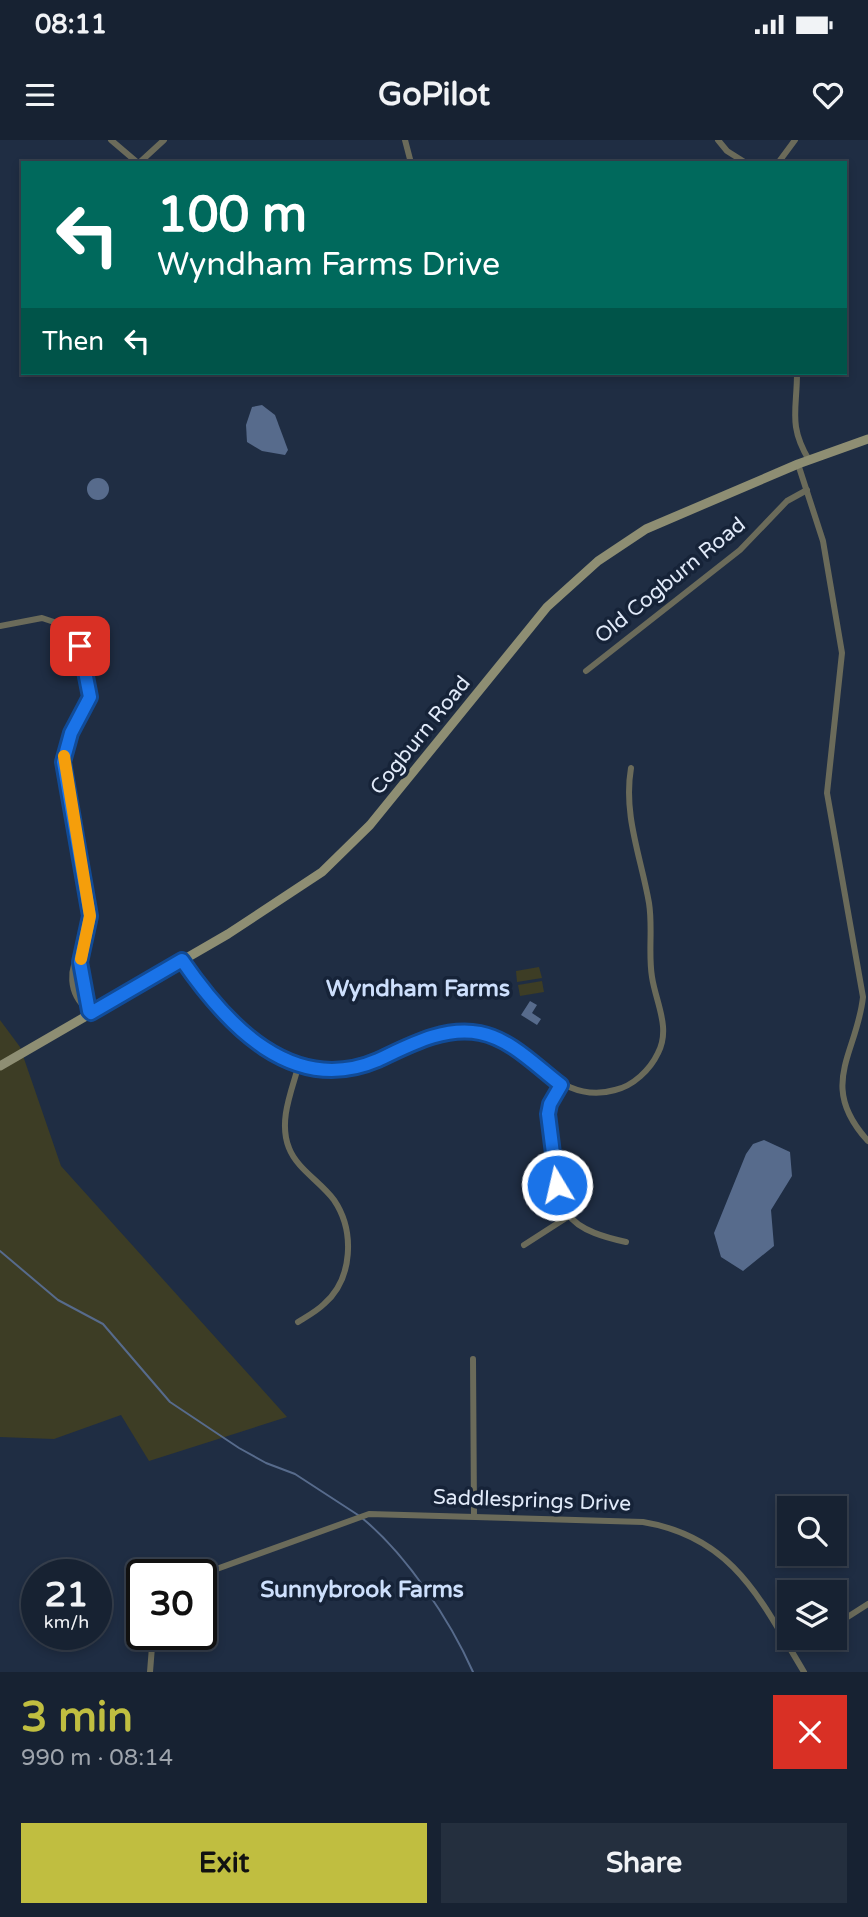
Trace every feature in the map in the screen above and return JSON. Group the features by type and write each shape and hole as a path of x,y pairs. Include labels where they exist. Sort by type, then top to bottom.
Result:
{"street":[{"path":"111,140 137,161"},
{"path":"141,161 164,140"},
{"path":"405,140 410,161"},
{"path":"718,140 727,151 743,161"},
{"path":"779,161 795,140"},
{"path":"797,375 793,421 798,441 809,460"},
{"name":"Cogburn Road","path":"0,1066 299,889 344,853 547,607 598,561 646,529 798,464 868,439"},
{"path":"798,464 823,541 842,653 827,793 862,987 862,1008 846,1053 842,1084 850,1114 868,1141"},
{"name":"Old Cogburn Road","path":"586,671 740,550 787,501 807,491"},
{"path":"0,626 42,618 65,628 80,646 90,697 71,733 63,762 90,916 83,947 73,961 72,975 76,995 90,1012"},
{"path":"182,960 206,995 242,1032 276,1055 299,1064 330,1071 350,1069 437,1035 467,1032 507,1043 561,1085 590,1094 621,1089 639,1077 653,1062 665,1034 651,975 649,904 628,810 627,793 631,768"},
{"path":"298,1322 334,1294 344,1273 348,1252 346,1229 335,1202 299,1164 288,1147 287,1106 299,1064"},
{"path":"561,1085 550,1104 548,1123 557,1185 569,1216 590,1231 626,1242"},
{"path":"524,1245 569,1216"},
{"path":"473,1359 474,1515"},
{"name":"Saddlesprings Drive","path":"217,1569 369,1514 631,1520 683,1532 714,1549 743,1574 777,1626"},
{"path":"847,1617 868,1604"},
{"path":"150,1672 152,1650"},
{"name":"Saddlesprings Drive","path":"791,1650 804,1672"}],"shaded area":[{"path":"539,967 542,978 517,982 516,971"},
{"path":"542,981 544,992 520,996 518,985"},
{"path":"0,1020 20,1047 61,1166 287,1417 149,1461 121,1415 54,1439 0,1437"}],"water":[{"path":"262,405 275,415 288,450 285,455 262,451 247,442 246,425 252,407"},
{"path":"98,478 106,481 109,489 106,497 98,500 90,497 87,489 90,481"},
{"path":"530,1001 537,1005 532,1013 541,1019 537,1025 521,1015"},
{"path":"764,1140 790,1152 792,1176 771,1210 774,1246 743,1271 721,1257 714,1233 746,1154 753,1144"}],"waterway":[{"path":"0,1251 58,1300 103,1324 170,1402 239,1448 266,1463 295,1474 358,1515"},
{"path":"362,1518 395,1550 425,1589 452,1631 473,1672"}],"slow traffic":[{"path":"64,756 90,916 81,959"}],"district":[{"name":"Wyndham Farms","path":"418,988"},
{"name":"Sunnybrook Farms","path":"362,1589"}],"route":[{"path":"80,646 90,686 90,697 71,733 63,762 90,916 80,962 89,1011 91,1013 182,960 206,995 242,1032 276,1055 299,1064 330,1071 360,1066 447,1033 478,1033 498,1038 561,1085 554,1094 548,1114 557,1185"}]}
